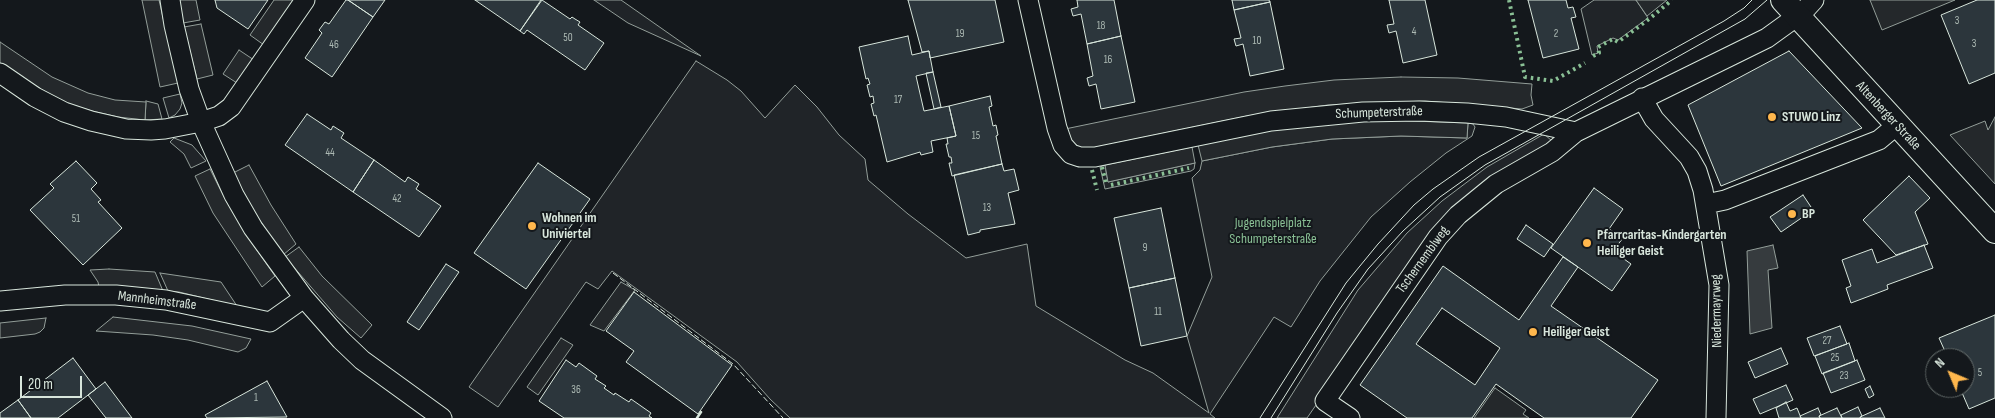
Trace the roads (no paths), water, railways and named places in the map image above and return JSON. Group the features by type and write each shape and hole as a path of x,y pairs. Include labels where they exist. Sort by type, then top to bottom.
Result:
{"street":[{"path":"170,0 189,89 201,122 234,195 253,228 304,298 341,340 362,360 442,418"},
{"path":"0,73 35,97 64,112 91,121 126,129 151,130 201,122 219,116 231,107 305,0"},
{"name":"Schumpeterstraße","path":"1028,0 1063,146 1070,154 1080,157 1095,157 1271,121 1363,112 1418,111 1486,115 1506,117 1576,132"},
{"path":"1576,132 1767,38 1790,8 1814,0"},
{"name":"Altenberger Straße","path":"1790,8 1995,231"},
{"name":"Niedermayrweg","path":"1642,98 1654,119 1680,146 1693,163 1700,180 1706,204 1719,286 1716,418"},
{"path":"1706,204 1725,200 1879,140 1897,125"},
{"name":"Tschernemblweg","path":"1350,418 1325,401 1443,230 1496,184 1552,152 1576,132"},
{"name":"Mannheimstraße","path":"0,301 65,295 126,296 166,300 270,322 304,298"}],"tram line":[{"path":"1260,418 1346,283 1378,244 1414,205 1433,189 1479,157 1724,21 1744,8 1752,0"},
{"path":"1271,418 1337,313 1368,269 1403,231 1440,197 1485,165 1745,19 1767,0"}],"place":[{"name":"STUWO Linz","path":"1772,117"},
{"name":"BP","path":"1792,214"},
{"name":"Wohnen im Univiertel","path":"532,226"},
{"name":"Pfarrcaritas-Kindergarten Heiliger Geist","path":"1587,243"},
{"name":"Heiliger Geist","path":"1533,332"}],"park label":[{"name":"Jugendspielplatz Schumpeterstraße","path":"1273,232"}]}
